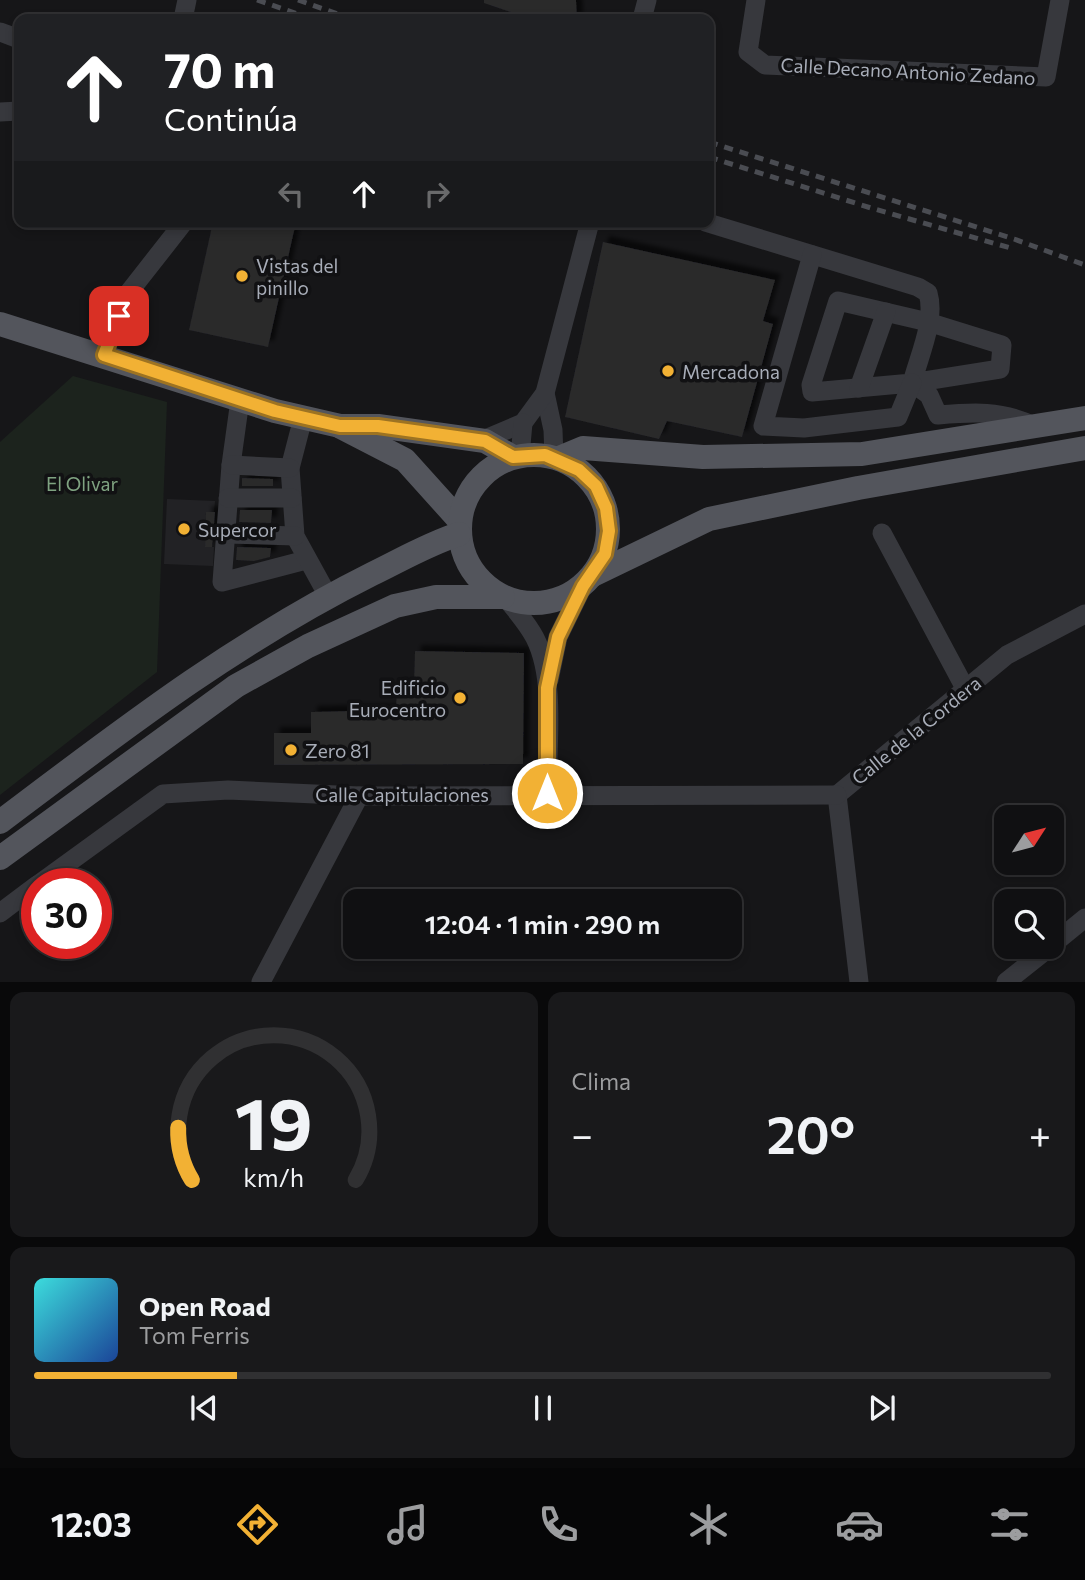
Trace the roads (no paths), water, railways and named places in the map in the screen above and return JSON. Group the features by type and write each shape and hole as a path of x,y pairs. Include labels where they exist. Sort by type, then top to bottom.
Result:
{"main road":[{"path":"0,324 303,418 340,426 378,426 483,440 517,456"},
{"path":"505,598 486,586 472,571 463,554 459,527 465,499 477,480 493,465 517,456 556,457 583,448 703,457 862,454 1085,418"},
{"path":"340,426 405,460 459,527"},
{"path":"0,858 226,693 308,646 395,606 436,597 505,598 527,603 547,603 709,519 858,488 1085,449"},
{"path":"556,457 587,478 606,508 609,531 605,554 588,580"},
{"path":"0,822 219,660 328,596 459,527"}],"street":[{"name":"Calle Decano Antonio Zedano","path":"756,0 748,52 765,65 1046,77 1060,0"},
{"path":"714,225 918,287 928,293 932,305 928,322 912,383 898,417 804,428 762,426 812,255"},
{"path":"104,355 126,296 179,228"},
{"path":"517,456 523,423 545,393 588,228"},
{"path":"838,301 886,312 1002,345 1000,369 912,383 813,391 811,385 838,301"},
{"path":"859,388 886,312"},
{"path":"912,383 929,395 937,415 993,412 1034,426"},
{"path":"545,393 556,457"},
{"path":"240,400 231,465 222,582 306,560"},
{"path":"303,418 290,468 295,536 328,596"},
{"path":"483,440 523,423"},
{"path":"231,465 290,468"},
{"path":"228,498 292,498"},
{"path":"882,533 966,690"},
{"path":"226,534 295,536"},
{"path":"547,793 547,688 558,637 588,580"},
{"path":"505,598 536,639 547,688"},
{"name":"Calle de la Cordera","path":"859,982 837,795 1007,655 1085,614"},
{"name":"Calle Capitulaciones","path":"60,868 163,794 228,790 359,796 547,793 837,795"},
{"path":"261,982 359,796"},
{"name":"Calle Capitulaciones","path":"0,913 21,897"},
{"path":"1064,935 1085,918"},
{"path":"1006,982 1035,959"}],"railway":[{"path":"257,0 298,14"},
{"path":"298,0 338,14"},
{"path":"714,144 1014,239 1085,265"},
{"path":"714,159 1014,249"}],"place":[{"name":"Vistas del pinillo","path":"242,276"},
{"name":"Mercadona","path":"668,371"},
{"name":"Supercor","path":"184,529"},
{"name":"Edificio Eurocentro","path":"460,698"},
{"name":"Zero 81","path":"291,750"}],"park label":[{"name":"El Olivar","path":"82,483"}]}
